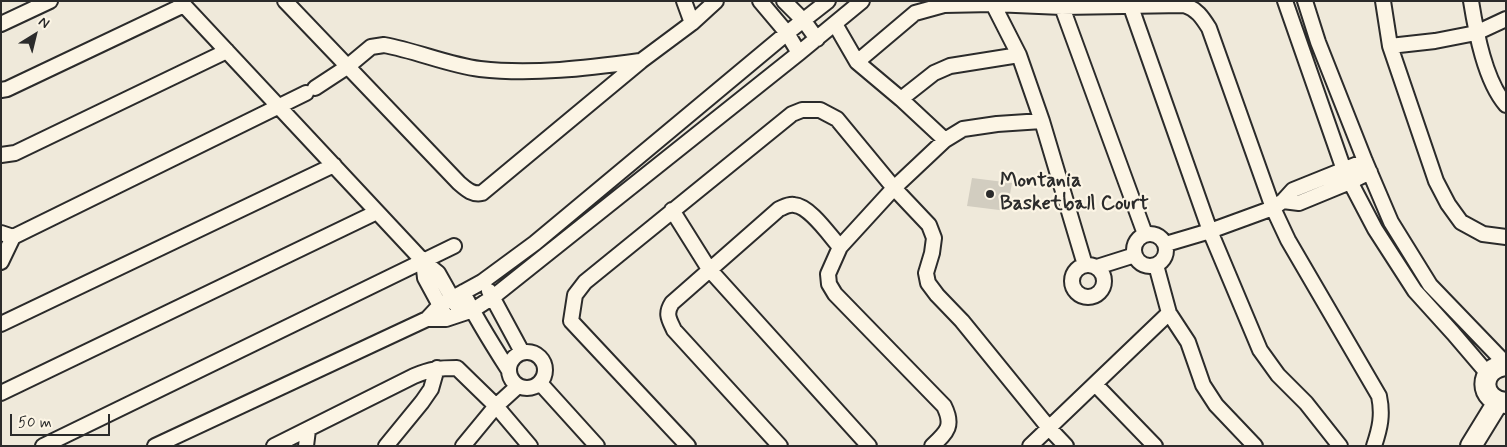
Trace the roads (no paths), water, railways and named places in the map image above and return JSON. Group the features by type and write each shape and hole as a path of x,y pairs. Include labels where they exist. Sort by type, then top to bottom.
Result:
{"street":[{"path":"1,24 50,1"},
{"path":"285,1 459,183 468,191 476,194 482,193 640,61 692,23 716,1"},
{"path":"684,1 692,23"},
{"path":"760,1 787,33 799,53"},
{"path":"784,1 804,21 817,39"},
{"path":"156,446 427,319 440,305 482,282 535,244 787,33 828,1"},
{"path":"427,319 446,319 467,312 493,297 862,1"},
{"path":"1285,1 1347,176 1375,229 1414,291 1454,333 1488,374"},
{"path":"1305,1 1318,42 1367,167 1391,222 1430,285 1506,365 1494,368 1488,374 1485,387 1488,393 1502,402 1471,446"},
{"path":"1383,1 1390,46 1436,181 1448,204 1461,222 1483,234 1506,237"},
{"path":"1471,1 1476,33 1491,81 1500,99 1506,105"},
{"path":"1,90 7,89 182,3 376,212 423,261 438,272 458,295 467,312 477,321 508,369 513,382 518,386 529,388 540,383 545,372 543,360 534,352 522,352 512,358 508,369"},
{"path":"857,62 915,13 944,5 993,4 1062,7 1184,5 1194,8 1209,28 1278,204 1288,240 1379,396 1382,411 1380,427 1374,446"},
{"path":"993,4 1019,55 1091,266 1135,255"},
{"path":"1062,7 1144,234"},
{"path":"1131,7 1210,231 1260,350 1278,374 1306,403 1340,446"},
{"path":"1390,46 1436,41 1476,33 1506,19"},
{"path":"835,24 857,62 902,99 945,140"},
{"path":"1,262 7,235 278,107 347,67 371,47 384,45 479,68 514,71 588,68 640,61"},
{"path":"1,155 15,153 227,51"},
{"path":"902,99 934,73 950,66 1019,55"},
{"path":"688,446 571,321 575,295 584,282 672,210 792,114 802,110 820,110 837,119 894,188 929,225 934,238 926,273 928,283 1066,446"},
{"path":"932,446 943,435 948,426 949,417 944,406 835,294 829,284 828,274 840,247 894,188 945,140 963,129 996,124 1042,121"},
{"path":"1,324 334,166"},
{"path":"1166,244 1210,231 1278,204 1293,190 1347,176 1367,167"},
{"path":"780,446 674,330 668,318 668,310 672,303 709,269 779,209 788,205 796,204 807,210 840,247"},
{"path":"672,210 709,269 869,446"},
{"path":"1,393 376,212"},
{"path":"1151,233 1157,235 1166,244 1165,256 1156,265 1144,265 1138,261 1135,255 1135,243 1144,234 1151,233"},
{"path":"43,446 454,246"},
{"path":"423,261 425,278 446,319"},
{"path":"1156,265 1170,313 1188,342 1203,385 1216,405 1255,446"},
{"path":"482,282 493,297 522,352"},
{"path":"1030,446 1170,313"},
{"path":"386,446 431,389 437,368"},
{"path":"274,446 429,369 457,368 496,406 530,446"},
{"path":"540,383 597,446"},
{"path":"1095,384 1155,446"},
{"path":"464,446 496,406 518,386"},
{"path":"306,446 308,430"}],"place":[{"name":"Montania Basketball Court","path":"990,194"}]}
